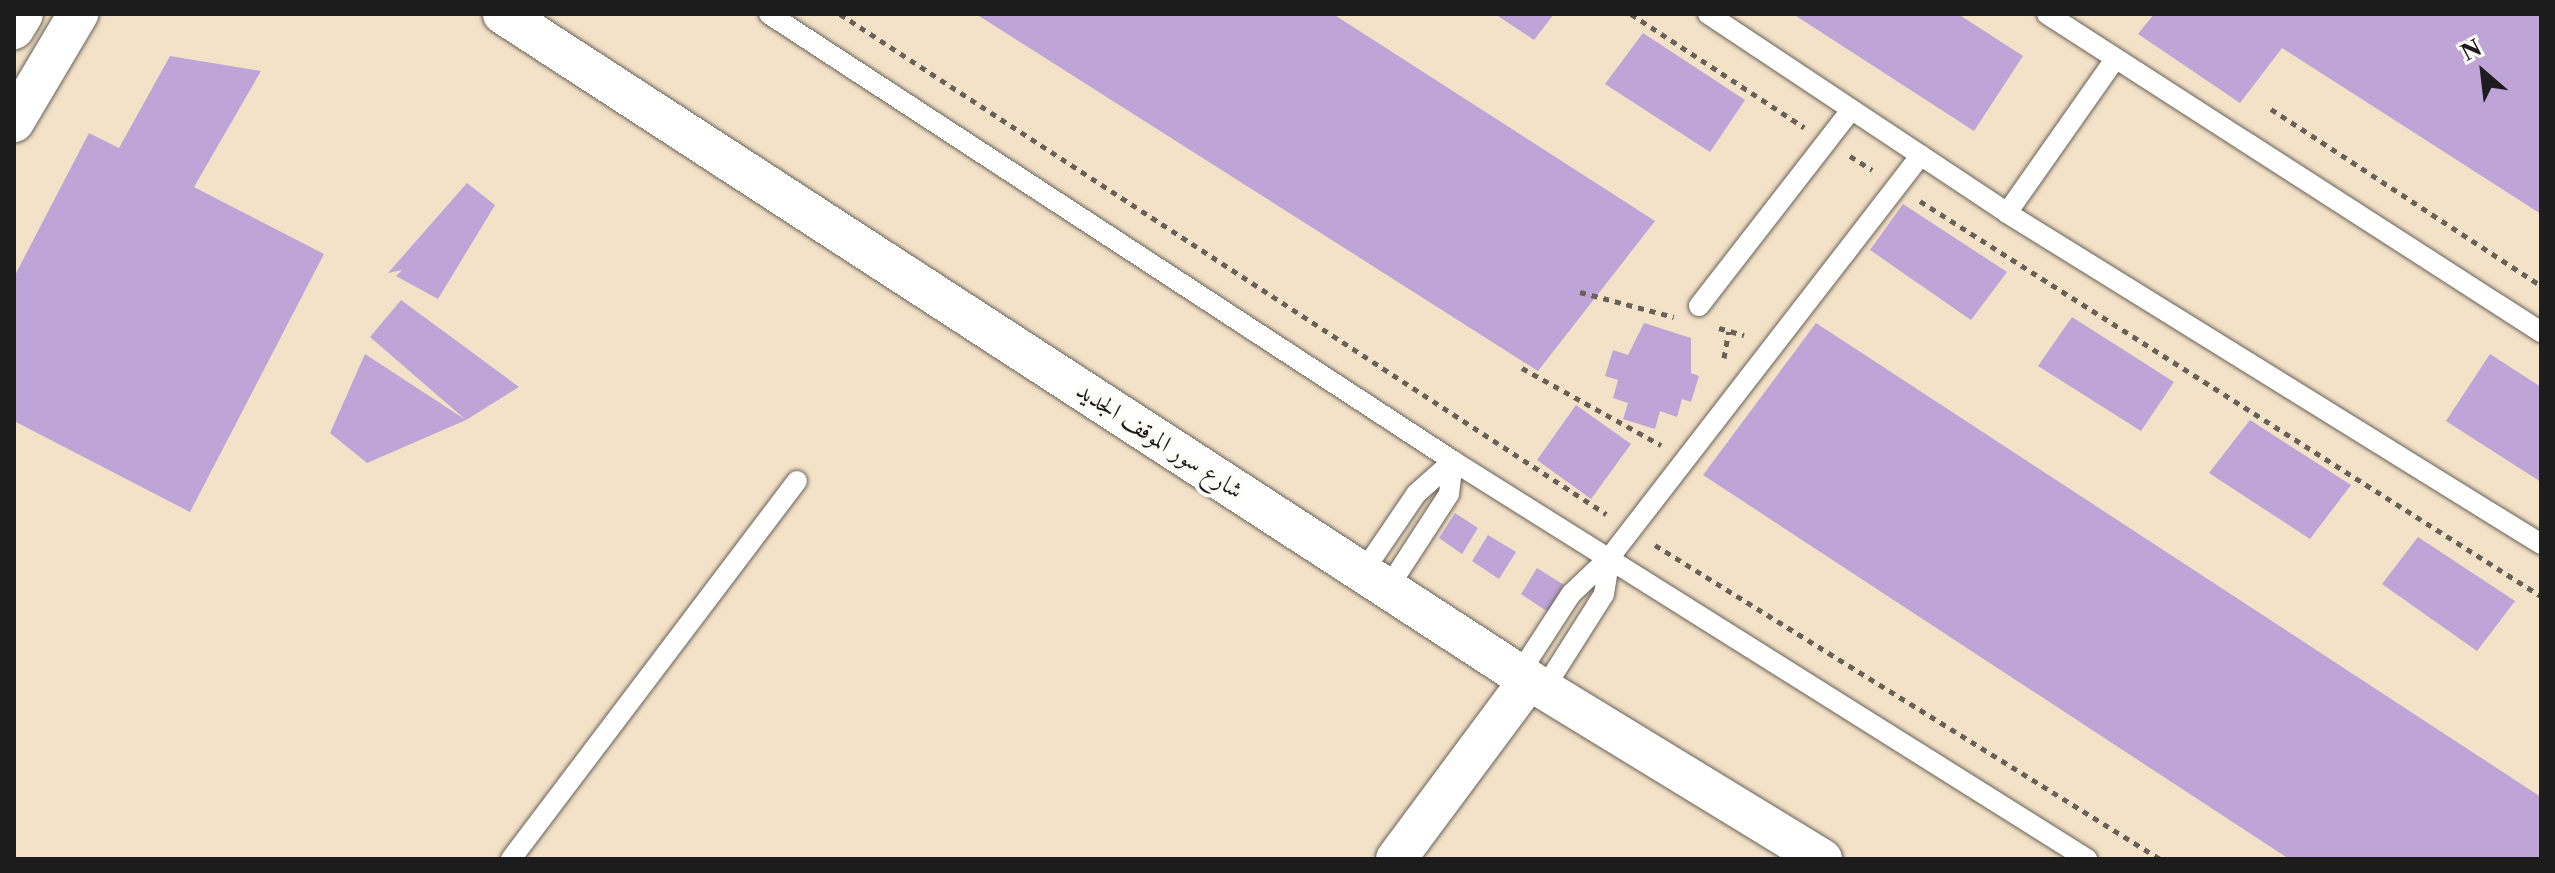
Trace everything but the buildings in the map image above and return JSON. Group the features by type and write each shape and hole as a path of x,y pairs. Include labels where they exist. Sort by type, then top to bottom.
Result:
{"street":[{"path":"14,29 23,14"},
{"path":"14,122 78,14"},
{"name":"شارع سور الموقف الجديد","path":"521,19 1531,681 1822,859"},
{"path":"1396,859 1531,681"}],"lane":[{"path":"769,14 1453,461 2087,859"},
{"path":"1708,14 2007,213 2541,544"},
{"path":"2047,14 2541,332"},
{"path":"2007,213 2116,58"},
{"path":"1699,306 1851,110"},
{"path":"1531,681 1581,581 1610,557 1921,155"},
{"path":"1375,580 1449,494 1453,461"},
{"path":"1375,580 1416,494 1453,461"},
{"path":"511,859 797,481"},
{"path":"1531,681 1604,594 1610,557"}],"path":[{"path":"840,14 1631,530 2160,859"},
{"path":"1631,14 2541,596"},
{"path":"2271,109 2541,286"},
{"path":"1522,368 1686,459"}]}
